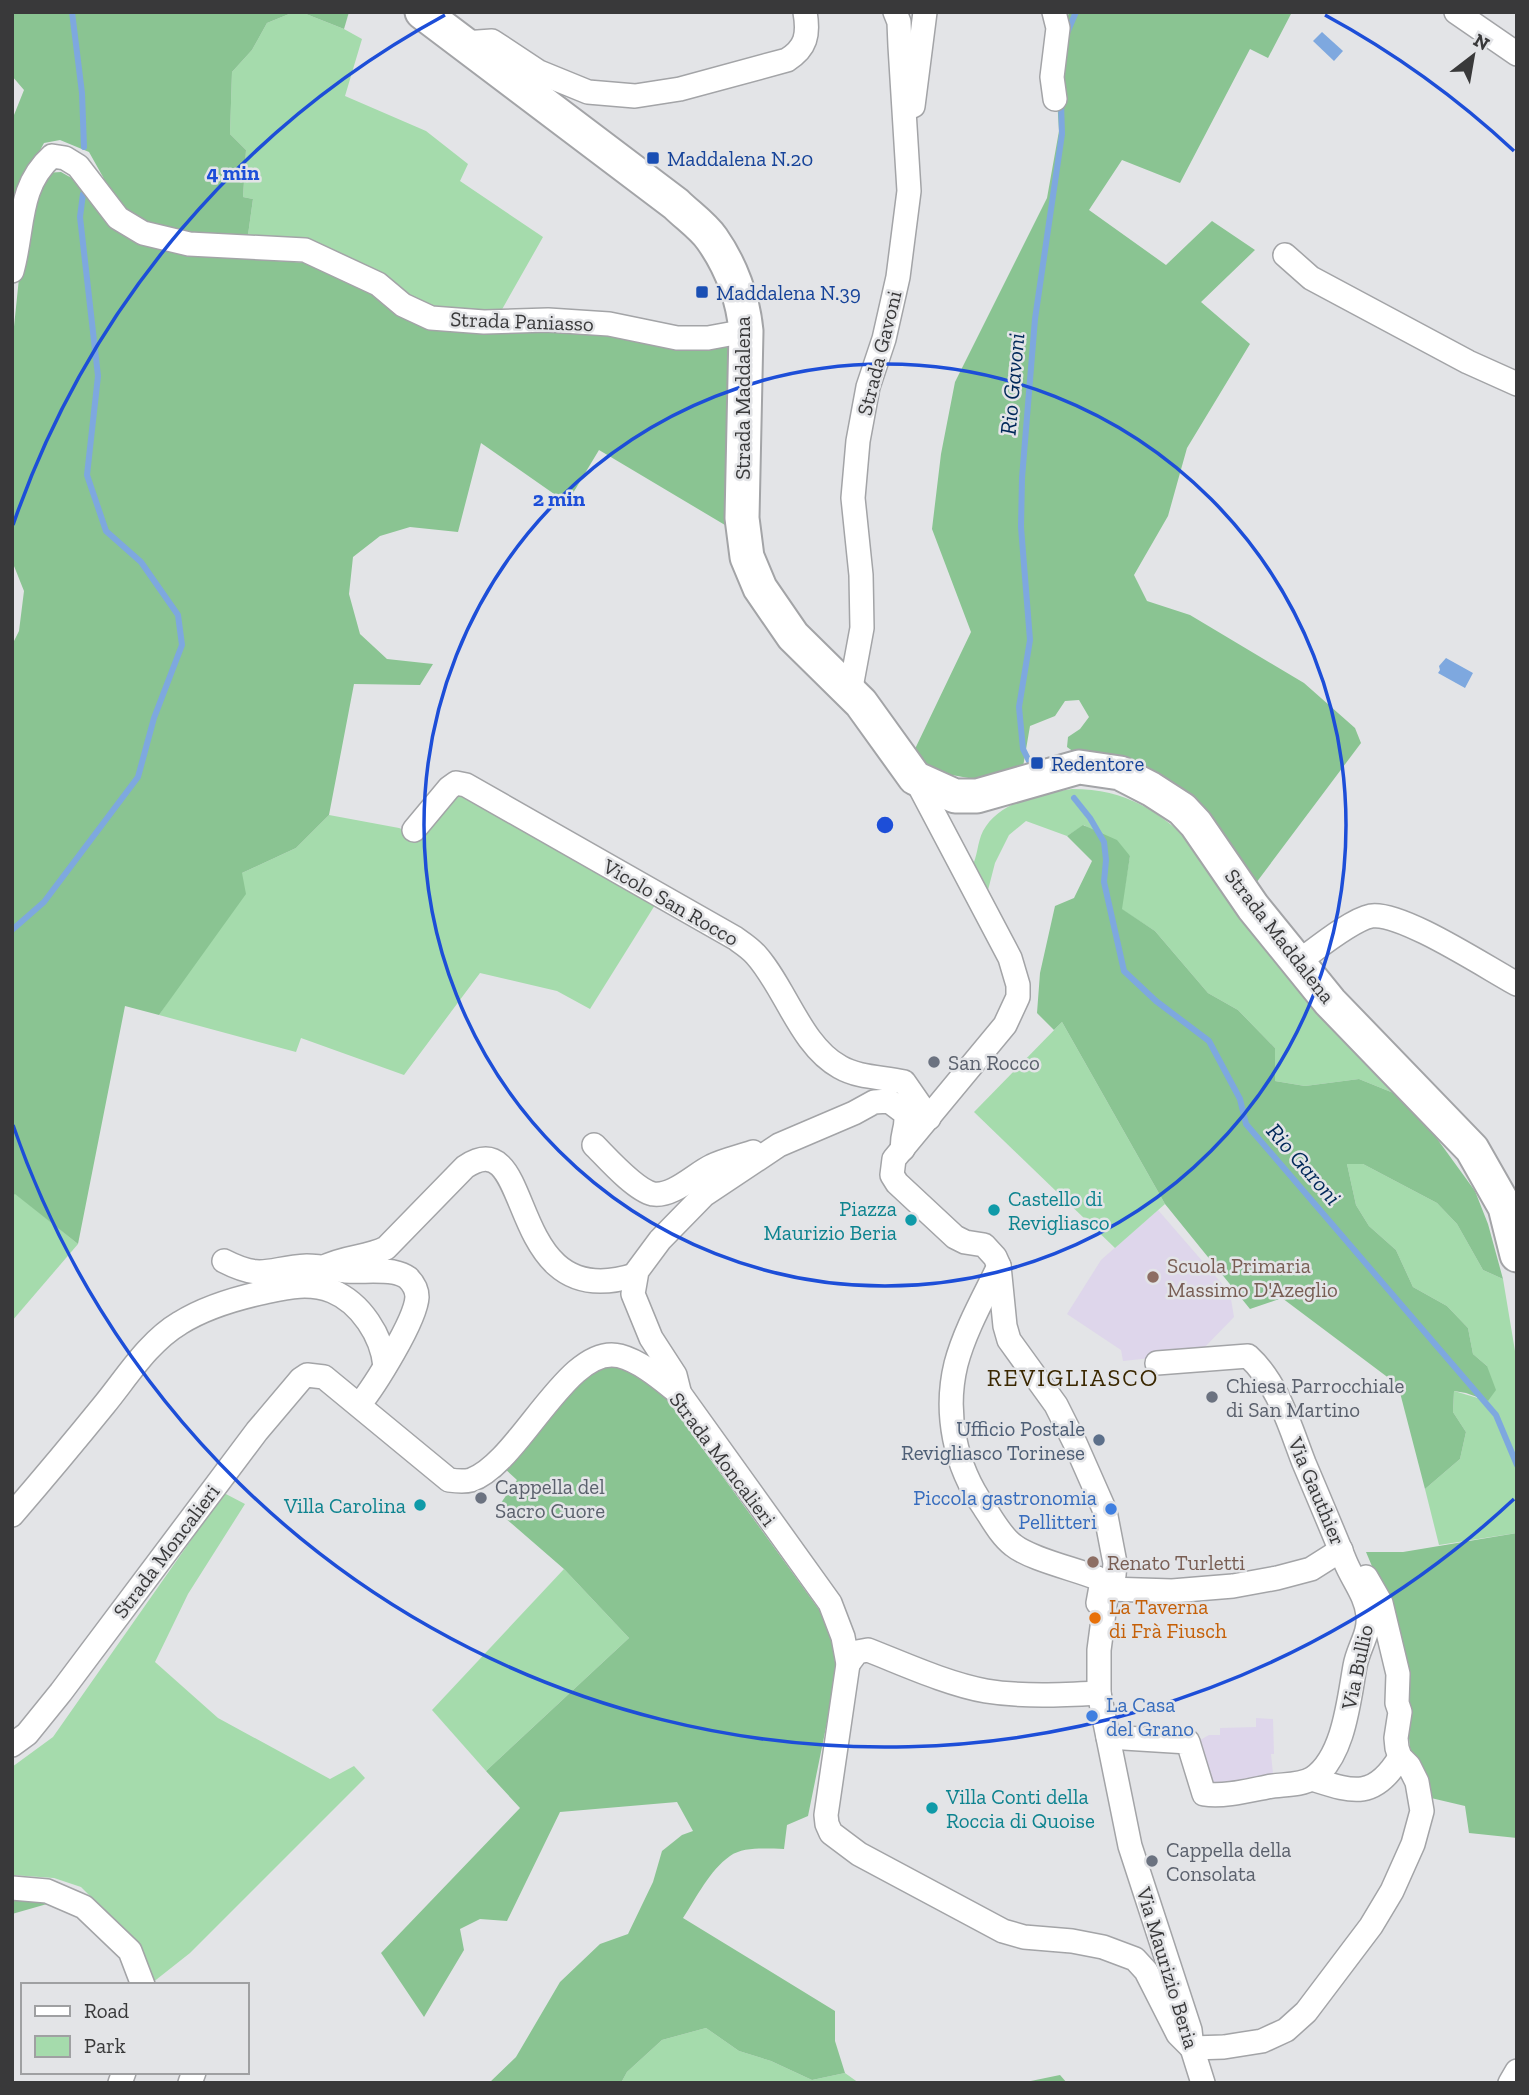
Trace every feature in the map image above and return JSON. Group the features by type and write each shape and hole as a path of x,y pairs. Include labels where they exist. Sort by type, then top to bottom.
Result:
{"street":[{"name":"Strada Maddalena","path":"422,12 676,204 711,237 731,271 746,331 742,517 747,557 760,588 793,636 861,703 915,778 1016,973 1018,997 1005,1025 900,1152"},
{"path":"464,43 492,41 539,72 588,92 635,96 680,89 787,60 800,51 806,37 804,12"},
{"name":"Strada Gavoni","path":"850,693 862,628 861,575 853,498 858,440 868,387 884,339 903,252 909,191 899,22 895,12"},
{"path":"905,125 913,110 925,12"},
{"path":"1054,12 1058,29 1052,77 1055,99"},
{"path":"1456,12 1517,54"},
{"name":"Strada Paniasso","path":"12,271 26,195 38,168 52,156 65,158 78,166 118,218 144,233 189,244 305,250 378,284 403,305 431,317 484,322 548,320 609,324 677,338 708,338 746,331"},
{"path":"1285,255 1311,278 1468,362 1517,384"},
{"name":"Strada Maddalena","path":"965,870 956,825 955,796 977,796 1079,767 1120,774 1151,789 1182,809 1196,824 1253,906 1330,1002 1472,1149 1505,1207 1517,1255"},
{"path":"915,778 955,796"},
{"name":"Vicolo San Rocco","path":"414,830 449,788 456,783 466,785 734,937 754,953 765,967 805,1031 828,1059 852,1073 904,1082 929,1118"},
{"path":"1298,962 1356,922 1370,916 1384,916 1407,924 1517,984"},
{"path":"594,1145 628,1177 653,1194 670,1191 713,1165 779,1145 855,1113 874,1101 883,1100 898,1105 905,1112 907,1123 900,1152 892,1167 892,1175 897,1183 955,1237 965,1242 985,1245 997,1261 956,1364 953,1431 957,1453 973,1491 1013,1545 1102,1581 1096,1619 1099,1650"},
{"path":"680,1394 675,1375 638,1312 633,1294 635,1275 660,1240 704,1195 779,1145"},
{"path":"322,1268 336,1260 386,1248 464,1167 480,1158 487,1158 504,1168 538,1244 557,1266 586,1281 613,1281 635,1275"},
{"path":"224,1261 244,1272 257,1273 311,1266 393,1272 410,1279 417,1297 414,1308 375,1386 359,1405"},
{"name":"Via Maurizio Beria","path":"997,1261 1009,1340 1050,1396 1070,1432 1105,1511 1115,1558 1099,1650 1100,1693 1130,1846 1190,2030 1192,2048 1203,2083"},
{"path":"12,1516 143,1354 179,1323 211,1308 258,1293 295,1286 320,1287 345,1297 357,1308 376,1335 385,1366"},
{"name":"Strada Moncalieri","path":"12,1745 27,1734 61,1692 175,1537 301,1379 313,1375 324,1377 449,1480 469,1481 492,1467 517,1442 580,1367 602,1357 618,1355 656,1376 680,1394 830,1603 843,1637 848,1664 826,1815 827,1824 838,1840 985,1923 1024,1937 1082,1943 1124,1953 1135,1959 1146,1971 1178,2034 1192,2048"},
{"name":"Via Gauthier","path":"1157,1363 1248,1356 1258,1365 1280,1402 1340,1550 1364,1575 1381,1603 1398,1674 1397,1703 1400,1712 1396,1738 1400,1757 1409,1766 1417,1782 1422,1811 1420,1825 1392,1891 1371,1926 1307,2012 1286,2030 1262,2041 1224,2047 1192,2048"},
{"path":"1054,1375 1070,1432"},
{"path":"1108,1589 1172,1591 1277,1578 1311,1569 1340,1550"},
{"name":"Via Bullio","path":"1312,1779 1323,1769 1334,1750 1345,1722 1355,1664 1368,1631 1368,1613 1363,1596 1340,1550"},
{"path":"848,1664 857,1652 868,1650 952,1682 985,1691 1058,1695 1100,1693"},
{"path":"1108,1737 1188,1742 1203,1794 1231,1793 1312,1779 1349,1790 1366,1789 1379,1782 1400,1757"},
{"path":"851,1868 939,1912 953,1917 969,1913"},
{"path":"12,1888 47,1891 84,1907 130,1951 142,1983"},
{"path":"1510,2083 1517,2071"}],"shaded area":[{"name":"Scuola Primaria Massimo D'Azeglio","path":"1158,1210 1230,1293 1234,1317 1199,1353 1123,1361 1121,1350 1067,1314 1101,1260"},
{"path":"1256,1718 1273,1719 1274,1754 1271,1754 1274,1783 1210,1792 1195,1743 1209,1735 1220,1735 1220,1728 1256,1727"}],"green space":[{"path":"12,12 294,12 267,23 252,50 232,72 230,134 246,150 243,197 253,199 247,242 144,228 109,196 103,177 89,152 60,140 44,143 23,182 12,224 12,120 24,90 12,76"},
{"path":"294,12 301,12 344,29 362,39 345,96 426,131 468,164 460,181 543,237 500,313 443,312 406,296 247,242 253,199 243,197 246,150 230,134 232,72 252,50 267,23"},
{"path":"301,12 349,12 344,29"},
{"path":"1069,12 1292,12 1268,58 1250,49 1180,183 1122,160 1089,210 1166,265 1212,221 1255,250 1201,302 1250,344 1187,448 1168,516 1134,575 1147,601 1190,615 1304,683 1355,728 1361,743 1256,883 1067,747 1068,737 1080,729 1089,717 1079,700 1065,701 1055,716 1030,726 1023,767 974,779 935,772 914,751 971,632 932,529 941,454 955,382 1047,198 1059,131 1055,65"},
{"path":"61,172 75,180 125,234 159,249 216,257 309,263 490,332 609,333 685,348 735,347 730,528 599,450 567,503 481,443 458,532 410,527 380,536 353,557 349,594 360,634 387,659 433,664 420,685 354,684 329,815 296,848 242,873 246,894 159,1015 125,1006 78,1244 15,1194 12,1196 12,645 19,631 24,591 12,561 12,346 19,278 33,191 45,173"},
{"path":"1072,789 1109,793 1141,805 1170,824 1198,849 1396,1094 1359,1079 1305,1086 1275,1081 1275,1048 1238,1010 1208,993 1155,931 1121,909 1130,856 1084,825 1067,836 1026,821 1009,835 995,863 987,894 971,869 981,836 990,821 999,812 1022,800"},
{"path":"459,794 655,905 590,1009 557,991 480,973 404,1075 301,1038 296,1052 159,1015 188,972 242,873 296,848 329,815 399,828 420,836"},
{"path":"1083,825 1117,840 1130,856 1122,909 1155,931 1208,993 1238,1010 1275,1048 1275,1081 1305,1086 1359,1079 1396,1094 1422,1118 1475,1191 1488,1224 1503,1279 1483,1270 1457,1224 1437,1203 1363,1164 1347,1164 1356,1205 1369,1226 1396,1250 1413,1287 1447,1306 1468,1328 1473,1354 1487,1366 1496,1390 1488,1401 1454,1391 1453,1412 1466,1432 1460,1459 1425,1489 1398,1385 1282,1298 1250,1309 1165,1204 1062,1022 1054,1030 1037,1013 1040,973 1055,906 1074,898 1092,861 1067,836"},
{"path":"1062,1022 1165,1204 1115,1248 974,1112"},
{"path":"1347,1164 1363,1164 1437,1203 1457,1224 1483,1270 1503,1279 1517,1363 1517,1533 1439,1545 1425,1489 1460,1459 1466,1432 1453,1412 1454,1391 1488,1401 1487,1366 1473,1354 1468,1328 1447,1306 1413,1287 1396,1250 1369,1226 1356,1205"},
{"path":"15,1193 78,1244 12,1321 12,1196"},
{"path":"621,1363 658,1387 823,1615 837,1673 808,1816 787,1825 784,1849 749,1849 730,1856 710,1877 683,1918 835,2011 835,2041 845,2073 812,2080 771,2061 739,2051 706,2028 662,2040 627,2072 621,2083 489,2083 516,2057 560,1982 600,1944 628,1934 653,1882 662,1851 682,1835 693,1831 677,1802 560,1812 507,1921 480,1919 460,1929 464,1950 424,2017 381,1953 520,1808 486,1771 629,1638 564,1569 496,1510 517,1480 503,1467 583,1372"},
{"path":"224,1493 245,1504 188,1594 155,1662 218,1718 330,1779 354,1766 365,1778 190,1953 152,1983 138,1949 81,1887 54,1878 12,1875 12,1767 53,1737"},
{"path":"1517,1533 1517,1838 1469,1833 1465,1806 1431,1798 1410,1748 1398,1628 1366,1552 1403,1552"},
{"path":"564,1569 629,1638 486,1771 432,1710"},
{"path":"21,1898 47,1904 12,1914 12,1899"},
{"path":"706,2028 739,2051 771,2061 812,2080 845,2073 859,2083 621,2083 627,2072 662,2040"},
{"path":"1060,2075 1067,2083 1021,2083"}],"water":[{"path":"1322,32 1343,51 1334,61 1313,41"},
{"path":"1446,658 1473,673 1465,688 1438,673 1439,666"}],"waterway":[{"path":"72,12 82,93 84,147"},
{"name":"Rio Gavoni","path":"1067,33 1076,12"},
{"name":"Rio Gavoni","path":"1029,761 1023,749 1019,707 1030,640 1021,527 1022,478 1035,319 1062,134 1061,102"},
{"path":"12,930 44,902 138,777 154,718 182,645 178,615 141,562 106,531 87,475 98,376 80,217 83,194"},
{"name":"Rio Garoni","path":"1074,798 1104,842 1104,882 1124,971 1156,1001 1209,1041 1240,1099 1246,1124 1496,1415 1517,1465"}],"place":[{"name":"Maddalena N.20","path":"653,158"},
{"name":"Maddalena N.39","path":"702,292"},
{"name":"Redentore","path":"1037,763"},
{"name":"San Rocco","path":"934,1062"},
{"name":"Castello di Revigliasco","path":"994,1210"},
{"name":"Piazza Maurizio Beria","path":"911,1220"},
{"name":"Scuola Primaria Massimo D'Azeglio","path":"1153,1277"},
{"name":"Chiesa Parrocchiale di San Martino","path":"1212,1397"},
{"name":"Ufficio Postale Revigliasco Torinese","path":"1099,1440"},
{"name":"Cappella del Sacro Cuore","path":"481,1498"},
{"name":"Villa Carolina","path":"420,1505"},
{"name":"Piccola gastronomia Pellitteri","path":"1111,1509"},
{"name":"Renato Turletti","path":"1093,1562"},
{"name":"La Taverna di Frà Fiusch","path":"1095,1618"},
{"name":"La Casa del Grano","path":"1092,1716"},
{"name":"Villa Conti della Roccia di Quoise","path":"932,1808"},
{"name":"Cappella della Consolata","path":"1152,1861"}],"district":[{"name":"REVIGLIASCO","path":"1073,1377"}]}
